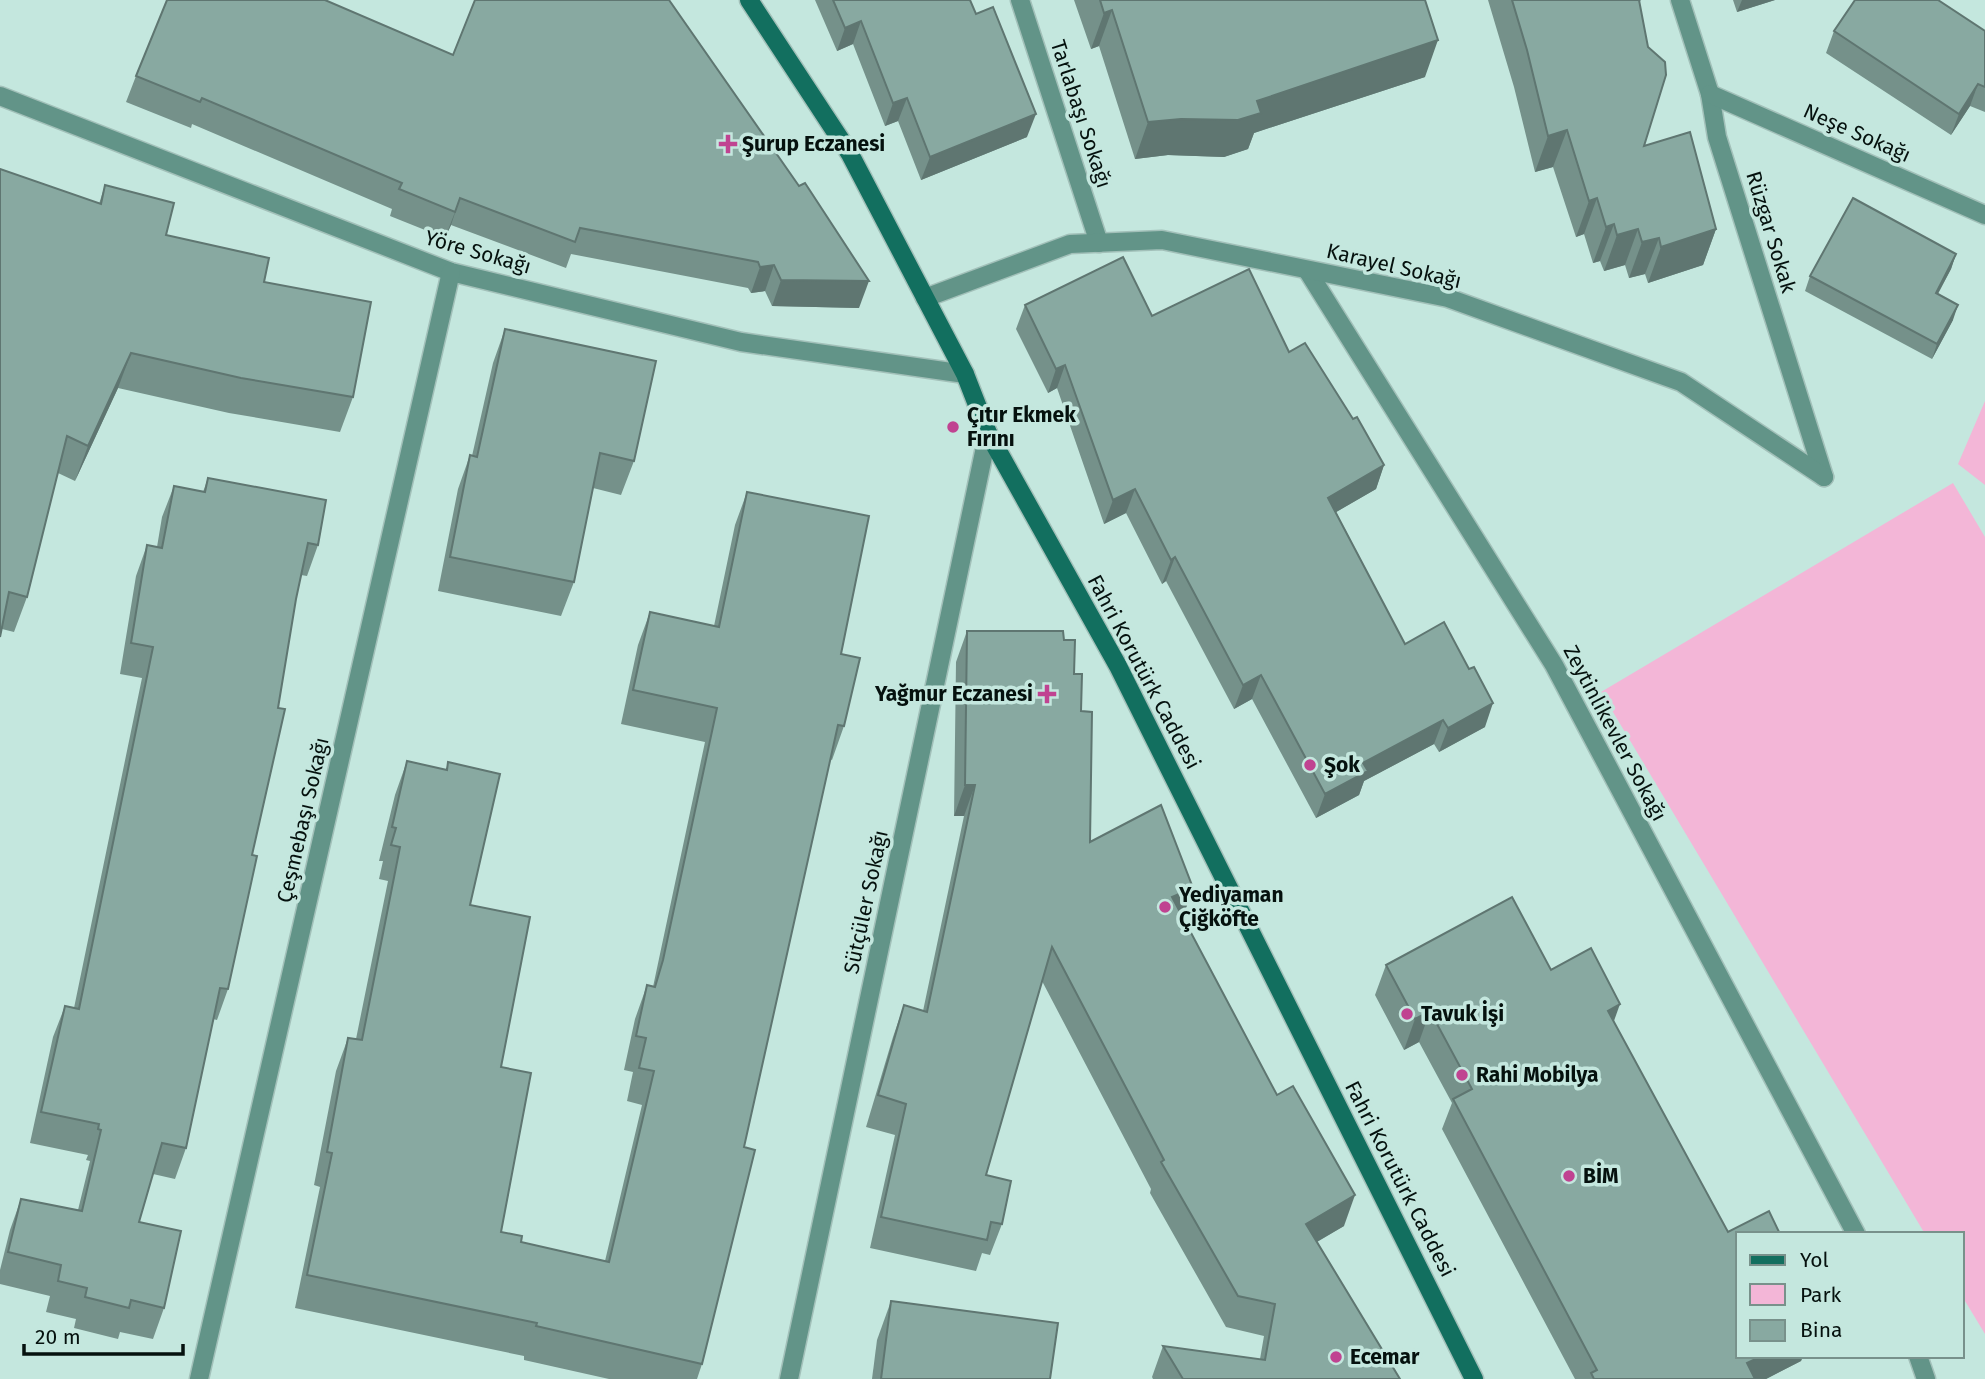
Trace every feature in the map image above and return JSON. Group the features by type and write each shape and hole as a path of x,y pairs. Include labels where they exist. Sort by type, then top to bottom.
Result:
{"street":[{"name":"Fahri Korutürk Caddesi","path":"749,0 850,154 965,374 988,433 1118,666 1474,1379"},
{"name":"Tarlabaşı Sokağı","path":"1020,0 1099,243"},
{"name":"Rüzgar Sokak","path":"1680,0 1710,94 1717,137 1824,477"},
{"name":"Neşe Sokağı","path":"1710,94 1985,215"},
{"name":"Yöre Sokağı","path":"0,96 451,272 741,342 965,374"},
{"name":"Karayel Sokağı","path":"925,298 1070,244 1162,240 1448,298 1681,382 1824,477"},
{"name":"Zeytinlikevler Sokağı","path":"1307,270 1554,665 1855,1232"},
{"name":"Çeşmebaşı Sokağı","path":"199,1379 451,272"},
{"name":"Sütçüler Sokağı","path":"789,1379 988,433"},
{"path":"1919,1358 1926,1379"}],"green space":[{"path":"1985,401 1985,485 1958,464"},
{"path":"1953,483 1985,537 1985,1334 1964,1299 1964,1232 1924,1232 1601,692"}],"building":[{"path":"167,0 325,0 453,55 475,0 669,0 799,186 805,183 869,281 781,280 774,265 760,267 758,262 580,228 575,242 460,198 455,212 399,189 402,183 202,98 200,102 136,76"},
{"path":"833,0 970,0 976,14 993,7 1036,114 930,157 907,98 893,103 861,21 845,28"},
{"path":"1100,0 1425,0 1438,40 1257,101 1261,113 1238,120 1181,119 1148,122 1112,10 1104,13"},
{"path":"1512,0 1639,0 1648,47 1665,62 1666,75 1644,146 1690,132 1716,229 1661,247 1659,238 1642,242 1638,229 1617,235 1614,224 1606,227 1597,198 1589,201 1567,130 1548,136"},
{"path":"1855,0 1938,0 1985,31 1985,87 1978,84 1959,114 1834,31"},
{"path":"0,169 101,204 105,185 174,203 166,235 269,258 264,282 371,302 353,397 241,378 131,353 88,446 67,436 27,597 9,592 0,637"},
{"path":"1853,198 1956,254 1936,293 1958,305 1937,344 1810,276"},
{"path":"1123,257 1152,316 1249,269 1289,352 1305,343 1353,419 1357,417 1384,465 1328,498 1405,644 1444,622 1469,669 1474,667 1493,703 1448,728 1443,720 1363,763 1368,771 1325,794 1261,675 1243,685 1175,557 1171,560 1135,489 1113,500 1065,365 1056,369 1025,305"},
{"path":"505,329 656,361 634,461 600,453 574,582 450,557 470,455 477,457"},
{"path":"208,478 326,500 318,545 308,543 296,599 278,708 285,709 252,855 257,856 228,989 220,988 186,1148 162,1143 139,1222 181,1231 164,1308 131,1300 129,1308 85,1297 87,1288 58,1281 61,1265 8,1252 21,1199 82,1211 101,1130 98,1129 99,1124 41,1112 65,1006 79,1009 153,647 131,643 147,545 162,548 174,486 205,492"},
{"path":"747,492 869,516 841,654 860,658 844,726 838,725 744,1147 755,1150 702,1364 536,1326 537,1323 307,1275 332,1153 327,1152 348,1038 362,1040 400,847 391,845 396,828 392,827 407,761 447,770 448,762 500,774 470,905 530,917 501,1067 531,1073 501,1232 522,1236 521,1242 609,1262 654,1071 639,1068 646,1038 636,1036 647,985 655,987 663,960 717,708 633,690 650,612 719,627"},
{"path":"967,631 1063,631 1064,640 1075,640 1074,674 1082,674 1081,711 1092,712 1090,842 1161,805 1193,888 1172,897 1277,1095 1293,1086 1355,1195 1306,1224 1400,1379 1183,1379 1163,1346 1265,1360 1275,1304 1238,1296 1161,1162 1164,1160 1052,947 986,1175 1011,1181 1002,1224 991,1222 987,1240 881,1217 906,1104 878,1095 904,1005 927,1012 975,785 965,785"},
{"path":"1512,897 1551,970 1591,948 1620,1004 1608,1011 1728,1232 1769,1211 1779,1232 1736,1232 1736,1358 1758,1358 1747,1363 1755,1379 1594,1379 1591,1373 1597,1370 1453,1099 1472,1089 1430,1011 1415,1019 1386,965"},
{"path":"891,1301 1058,1323 1050,1379 881,1379"}],"place":[{"name":"Şurup Eczanesi","path":"728,144"},
{"name":"Çıtır Ekmek Fırını","path":"953,427"},
{"name":"Yağmur Eczanesi","path":"1047,694"},
{"name":"Şok","path":"1310,765"},
{"name":"Yediyaman Çiğköfte","path":"1165,907"},
{"name":"Tavuk İşi","path":"1407,1014"},
{"name":"Rahi Mobilya","path":"1462,1075"},
{"name":"BİM","path":"1569,1176"},
{"name":"Ecemar","path":"1336,1357"}]}
